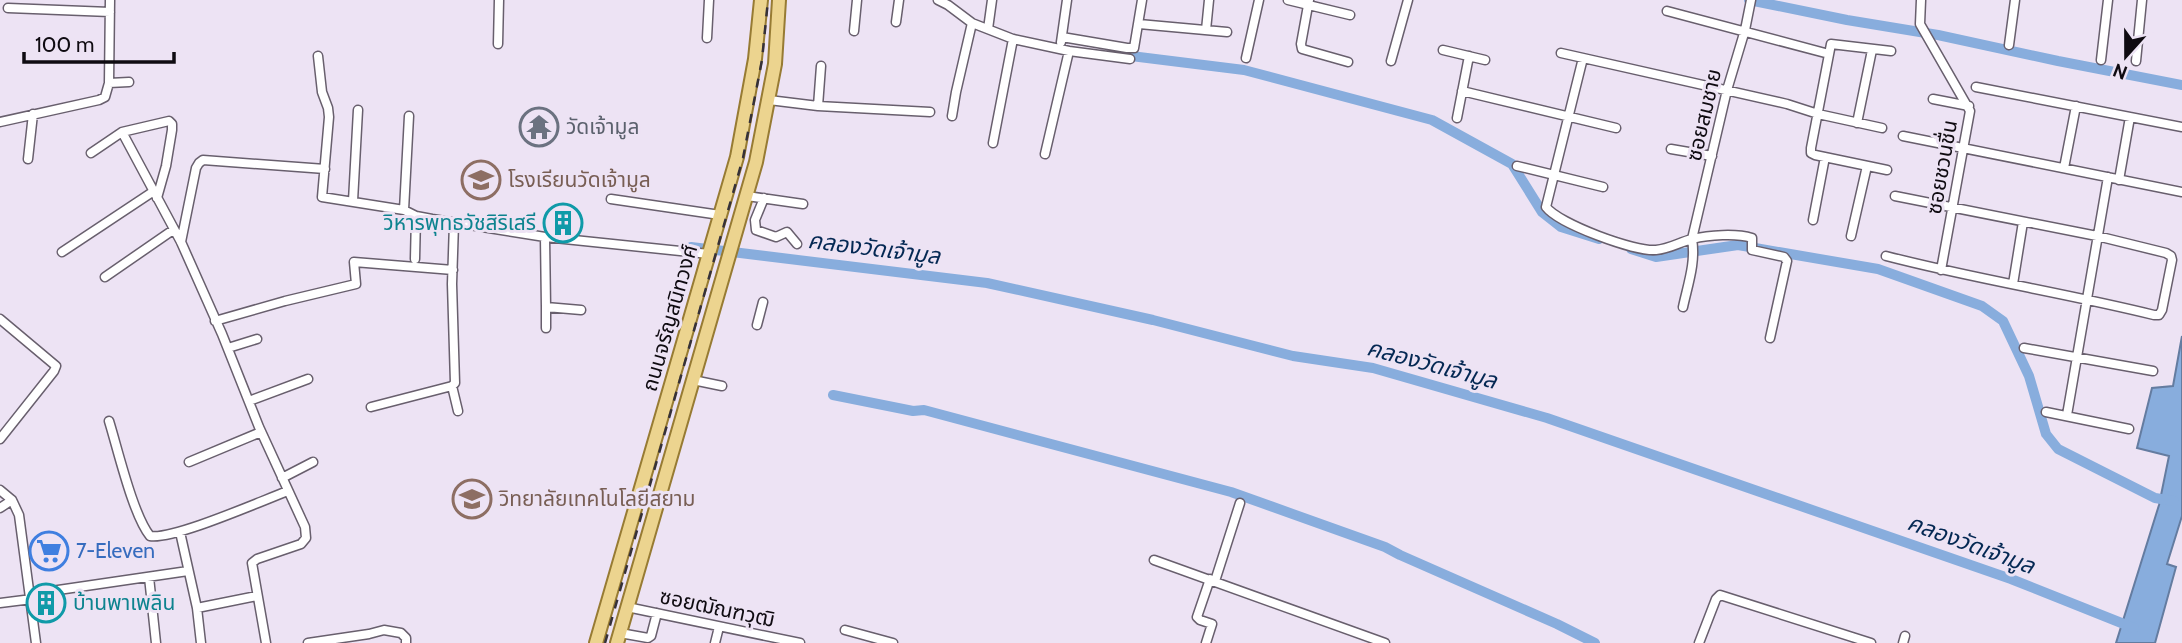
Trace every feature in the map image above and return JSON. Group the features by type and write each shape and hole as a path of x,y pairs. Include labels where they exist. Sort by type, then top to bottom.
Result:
{"main road":[{"name":"ถนนจรัญสนิทวงศ์","path":"596,643 737,157 749,97 761,0"},
{"name":"ถนนจรัญสนิทวงศ์","path":"618,638 757,162 775,64 779,0"},
{"path":"749,97 769,100"},
{"path":"669,393 688,398"}],"street":[{"path":"0,122 105,97 109,83 110,0"},
{"path":"498,44 499,0"},
{"path":"707,38 709,0"},
{"path":"854,31 857,0"},
{"path":"896,22 899,0"},
{"path":"938,0 949,2 972,23 1013,39 1064,50 1130,59"},
{"path":"988,29 992,0"},
{"path":"1045,154 1064,50 1062,37 1067,0"},
{"path":"1062,37 1134,48 1142,0"},
{"path":"1206,30 1209,0"},
{"path":"1246,58 1259,0"},
{"path":"1287,0 1308,2 1350,15"},
{"path":"1391,61 1408,0"},
{"name":"ซอยชวนชื่น","path":"1921,0 1920,24 1969,106 1970,118 1941,270"},
{"path":"2008,45 2015,0"},
{"path":"2101,60 2108,0"},
{"path":"2136,61 2143,0"},
{"path":"1308,2 1302,49 1348,62"},
{"name":"ซอยสมชาย","path":"1683,307 1712,156 1751,4"},
{"path":"8,8 110,12"},
{"path":"1667,11 1829,54"},
{"path":"952,116 972,23"},
{"path":"1139,24 1227,32"},
{"path":"993,143 1013,39"},
{"path":"1887,170 1811,153 1831,44 1891,51"},
{"path":"1443,50 1485,60"},
{"path":"1857,123 1872,50"},
{"path":"1561,53 1882,128"},
{"path":"318,56 322,92 329,117 322,197 404,210 416,216 454,223 545,237 710,250"},
{"path":"1457,118 1469,56"},
{"path":"1583,58 1546,207 1555,216 1578,229 1639,249 1666,249 1740,236 1750,237 1752,244 1784,257 1787,261 1770,338"},
{"path":"818,106 821,66"},
{"path":"109,83 129,82"},
{"path":"1976,87 2182,127"},
{"path":"1462,91 1616,128"},
{"path":"1933,99 1969,106"},
{"path":"769,100 818,106 930,112"},
{"path":"2064,168 2076,106"},
{"path":"353,201 359,110"},
{"path":"28,159 33,114"},
{"path":"404,210 409,116"},
{"path":"2119,180 2130,117"},
{"path":"62,252 156,195 166,166 172,124 164,121 122,132 90,153"},
{"path":"122,132 181,242 228,348 261,432 305,527 306,538 301,544 252,563 266,643"},
{"path":"1903,136 2182,192"},
{"path":"1671,149 1712,156"},
{"path":"1813,220 1825,157"},
{"path":"181,242 197,168 204,160 325,169"},
{"path":"1517,166 1602,187"},
{"path":"1851,236 1867,166"},
{"path":"2067,415 2108,177"},
{"path":"747,195 803,204"},
{"path":"1886,256 1941,270 2088,299 2154,316 2159,315 2172,260 2166,253 2097,236 1895,196"},
{"path":"764,198 755,220 756,230 776,237 788,232 797,244"},
{"path":"611,199 720,215"},
{"path":"415,259 416,216"},
{"path":"2013,284 2024,222"},
{"path":"454,223 456,379 452,386 458,411"},
{"path":"105,277 173,230"},
{"path":"545,237 546,328"},
{"path":"215,321 356,284 354,262 453,270"},
{"path":"757,325 763,302"},
{"path":"546,307 580,310"},
{"path":"0,319 56,366 0,439"},
{"path":"228,348 257,339"},
{"path":"2024,348 2153,371"},
{"path":"249,401 308,379"},
{"path":"693,380 722,386"},
{"path":"371,407 452,386"},
{"path":"2046,412 2129,429"},
{"path":"109,421 145,529 150,536 180,532 288,491"},
{"path":"189,462 261,432"},
{"path":"282,478 313,462"},
{"path":"0,490 12,500 19,514 32,596 36,643"},
{"path":"0,508 12,500"},
{"path":"1206,643 1212,624 1197,617 1240,503"},
{"path":"180,532 197,608 201,643"},
{"path":"1154,560 1385,643"},
{"path":"0,603 188,571"},
{"path":"149,577 156,643"},
{"path":"1699,643 1720,595 1871,643"},
{"path":"197,608 257,596"},
{"name":"ซอยฒัณฑวุฒิ","path":"627,607 719,626 769,640 800,643"},
{"path":"618,638 648,638 651,636 657,613"},
{"path":"715,643 719,626"},
{"path":"308,643 335,641 384,630 401,633 406,638 406,643"},
{"path":"845,630 894,643"}],"water":[{"path":"2182,336 2182,516 2167,564 2176,567 2155,643 2116,643 2159,505 2169,456 2137,448 2152,388 2173,386"}],"waterway":[{"path":"1749,0 2182,85"},
{"path":"1123,55 1244,70 1432,120 1512,164 1542,212 1561,227 1599,239"},
{"path":"1631,249 1656,257 1738,245 1878,269 1982,306 2003,321 2029,376 2046,434 2058,449 2155,498 2174,501"},
{"name":"คลองวัดเจ้ามูล","path":"691,247 987,283 1153,320 1293,356 1373,368 1547,418 2011,579 2134,628"},
{"path":"833,395 913,411 924,410 1231,492 1385,547 1595,643"}],"railway":[{"path":"605,643 743,158 762,60 768,0"}],"place":[{"name":"วัดเจ้ามูล","path":"539,127"},
{"name":"โรงเรียนวัดเจ้ามูล","path":"481,180"},
{"name":"วิหารพุทธวัชสิริเสรี","path":"563,223"},
{"name":"วิทยาลัยเทคโนโลยีสยาม","path":"472,499"},
{"name":"7-Eleven","path":"49,551"},
{"name":"บ้านพาเพลิน","path":"46,603"}]}
